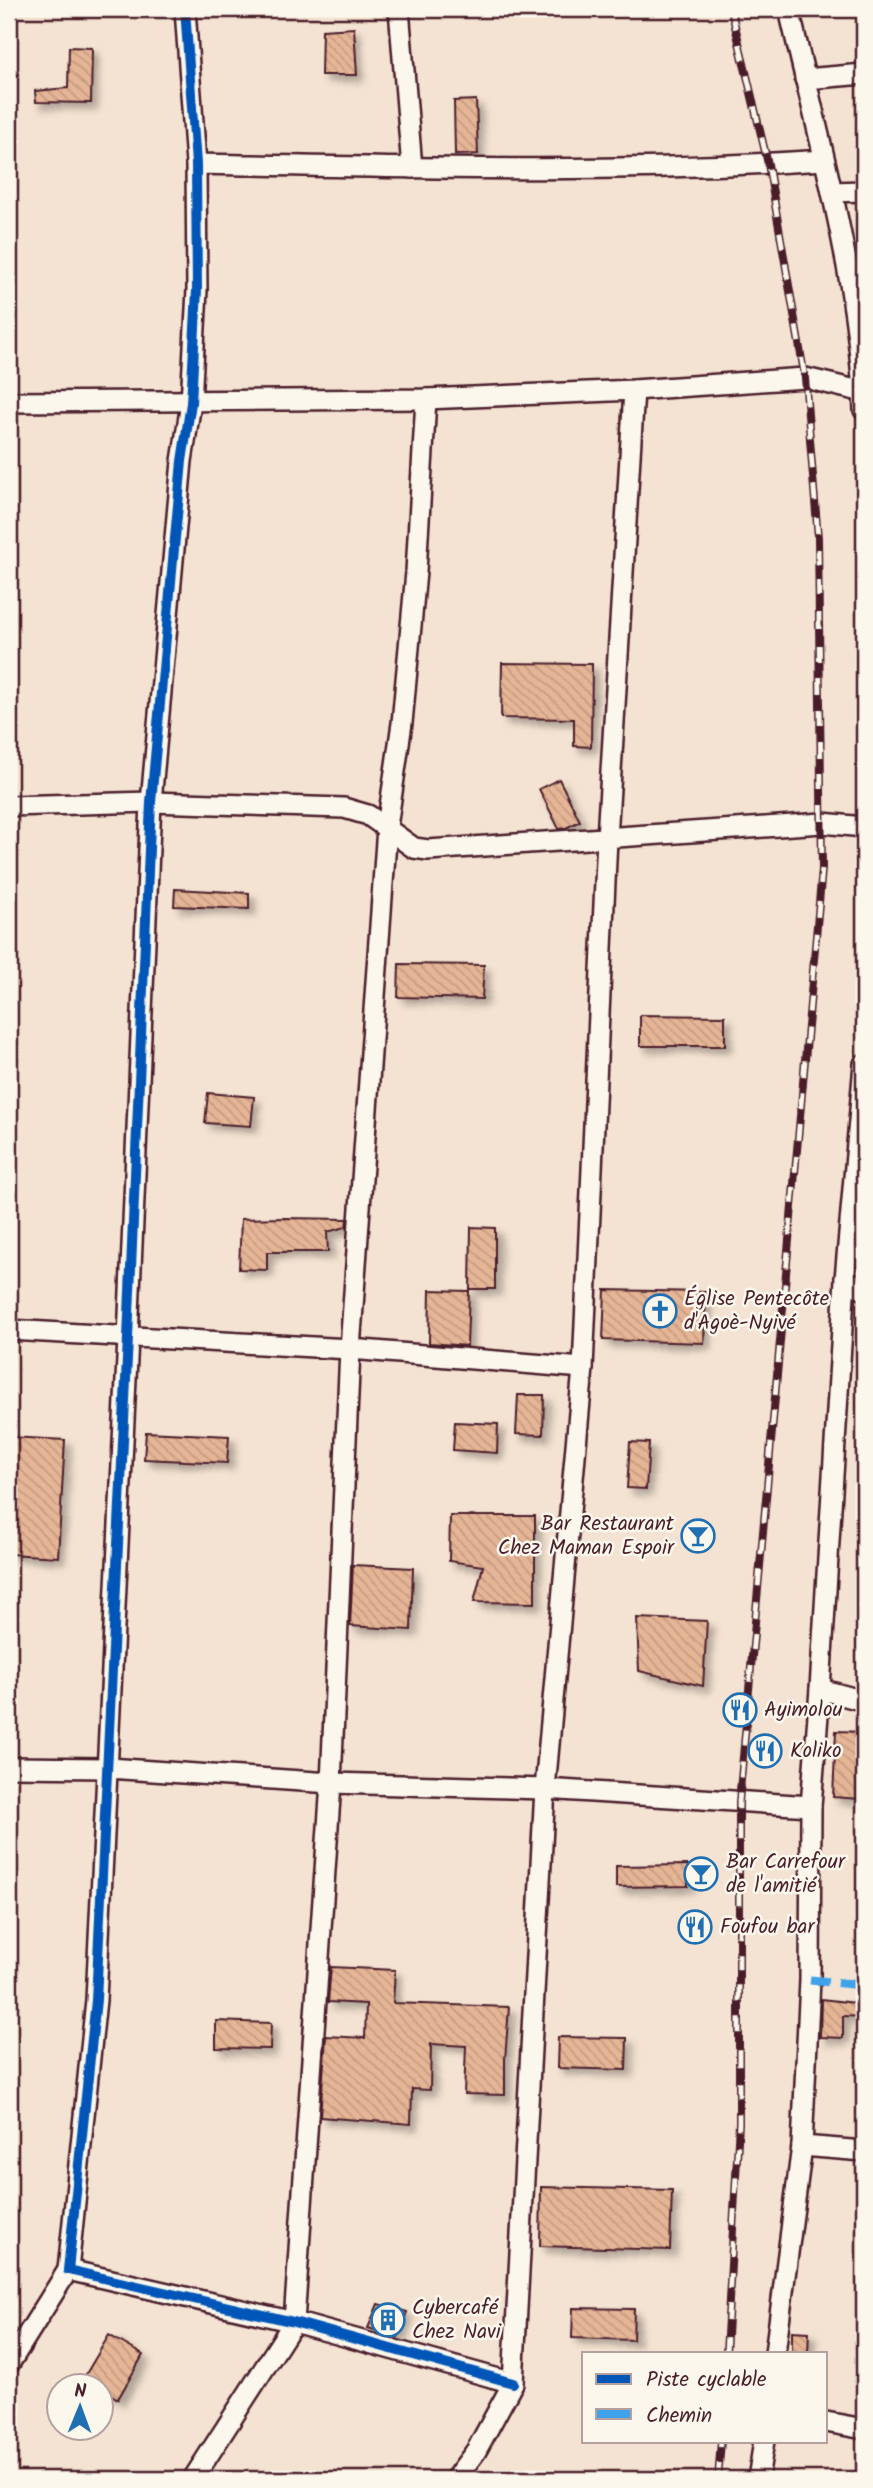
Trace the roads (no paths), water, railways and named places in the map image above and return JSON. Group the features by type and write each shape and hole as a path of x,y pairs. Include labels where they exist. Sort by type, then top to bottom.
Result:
{"street":[{"path":"9,2364 68,2270 96,2000 151,803 181,474 191,402 197,290 196,164 185,9"},
{"path":"399,9 412,168"},
{"path":"789,9 832,192 853,299 864,410"},
{"path":"805,79 864,74"},
{"path":"196,164 412,168 755,164 824,160"},
{"path":"832,192 864,191"},
{"path":"9,402 426,399 634,390 805,378 864,392"},
{"path":"455,2479 476,2451 513,2383 545,1789 583,1368 607,838 634,390"},
{"path":"192,2479 294,2322 331,1783 350,1349 387,827 402,723 415,586 426,399"},
{"path":"9,806 151,803 344,808 368,816 414,848 428,850 822,823 864,827"},
{"path":"775,2352 802,2146 810,1980 811,1806 845,1279 864,1064"},
{"path":"845,1279 864,1290"},
{"path":"9,1330 350,1349 583,1368"},
{"path":"820,1689 864,1700"},
{"path":"9,1767 108,1768 331,1783 545,1789 811,1806"},
{"path":"802,2146 864,2151"},
{"path":"68,2270 294,2322 513,2383"},
{"path":"828,2422 864,2429"},
{"path":"758,2479 764,2442"}],"railway":[{"path":"726,2352 739,2123 739,1802 822,869 818,538 805,378 768,164 731,9"},
{"path":"718,2479 721,2442"}],"place":[{"name":"Église Pentecôte d'Agoè-Nyivé","path":"660,1311"},
{"name":"Bar Restaurant Chez Maman Espoir","path":"698,1536"},
{"name":"Ayimolou","path":"740,1710"},
{"name":"Koliko","path":"765,1751"},
{"name":"Bar Carrefour de l'amitié","path":"701,1874"},
{"name":"Foufou bar","path":"695,1927"},
{"name":"Cybercafé Chez Navi","path":"388,2320"}]}
